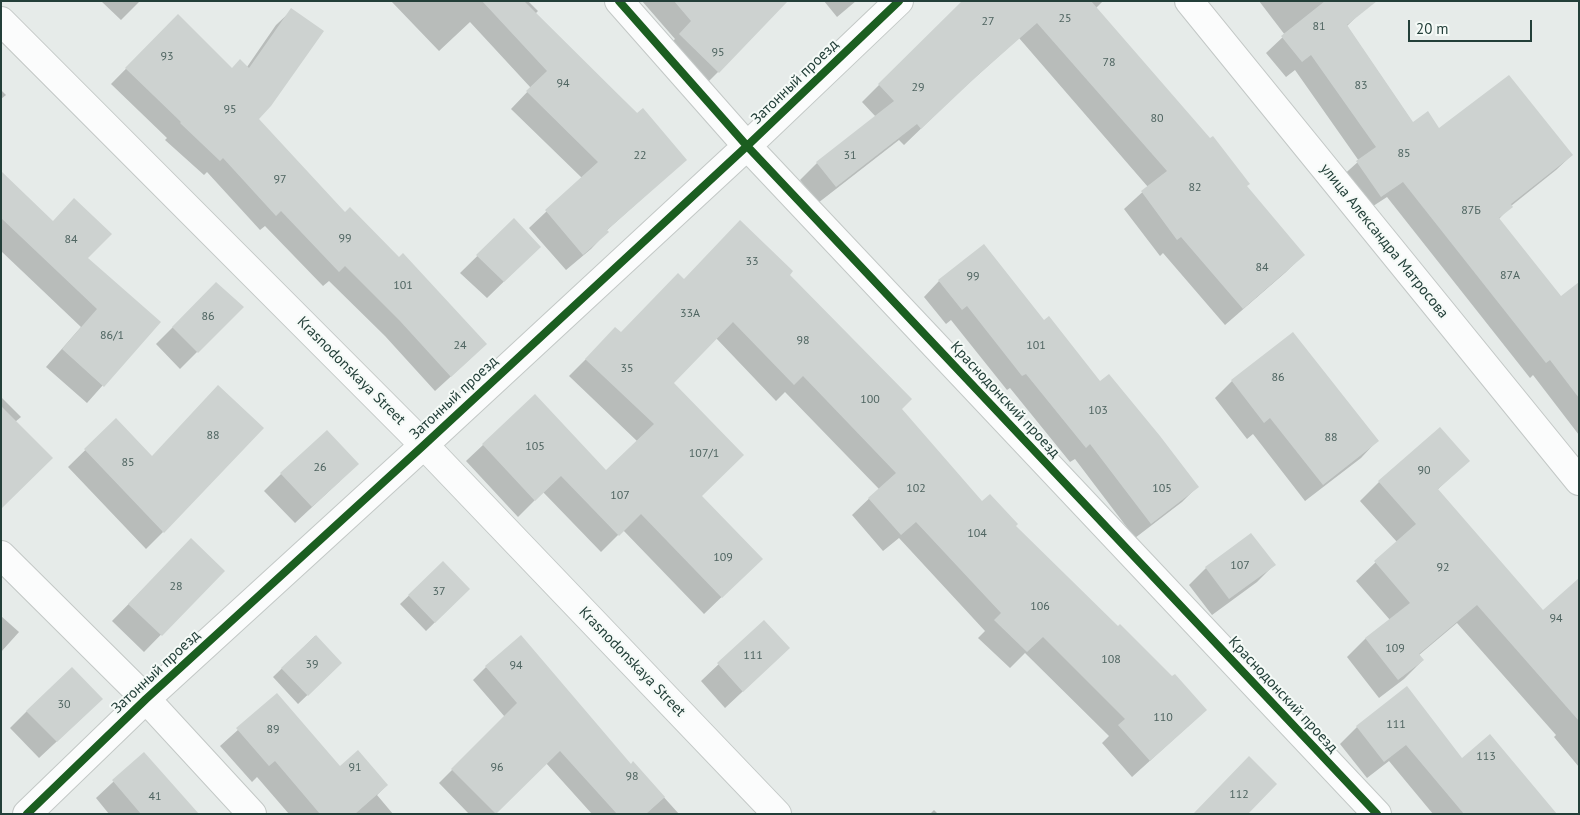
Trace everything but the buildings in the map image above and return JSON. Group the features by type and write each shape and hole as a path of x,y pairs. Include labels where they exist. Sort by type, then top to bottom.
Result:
{"street":[{"name":"Краснодонский проезд","path":"619,1 747,146 1377,814"},
{"name":"Затонный проезд","path":"28,814 146,699 747,146 899,1"},
{"name":"улица Александра Матросова","path":"1189,1 1579,481"},
{"name":"Krasnodonskaya Street","path":"1,21 424,445 777,814"},
{"path":"1,555 146,699 252,814"}],"cycle path":[{"path":"619,1 747,146 1377,814"},
{"path":"27,814 146,699 747,146 899,1"}]}
